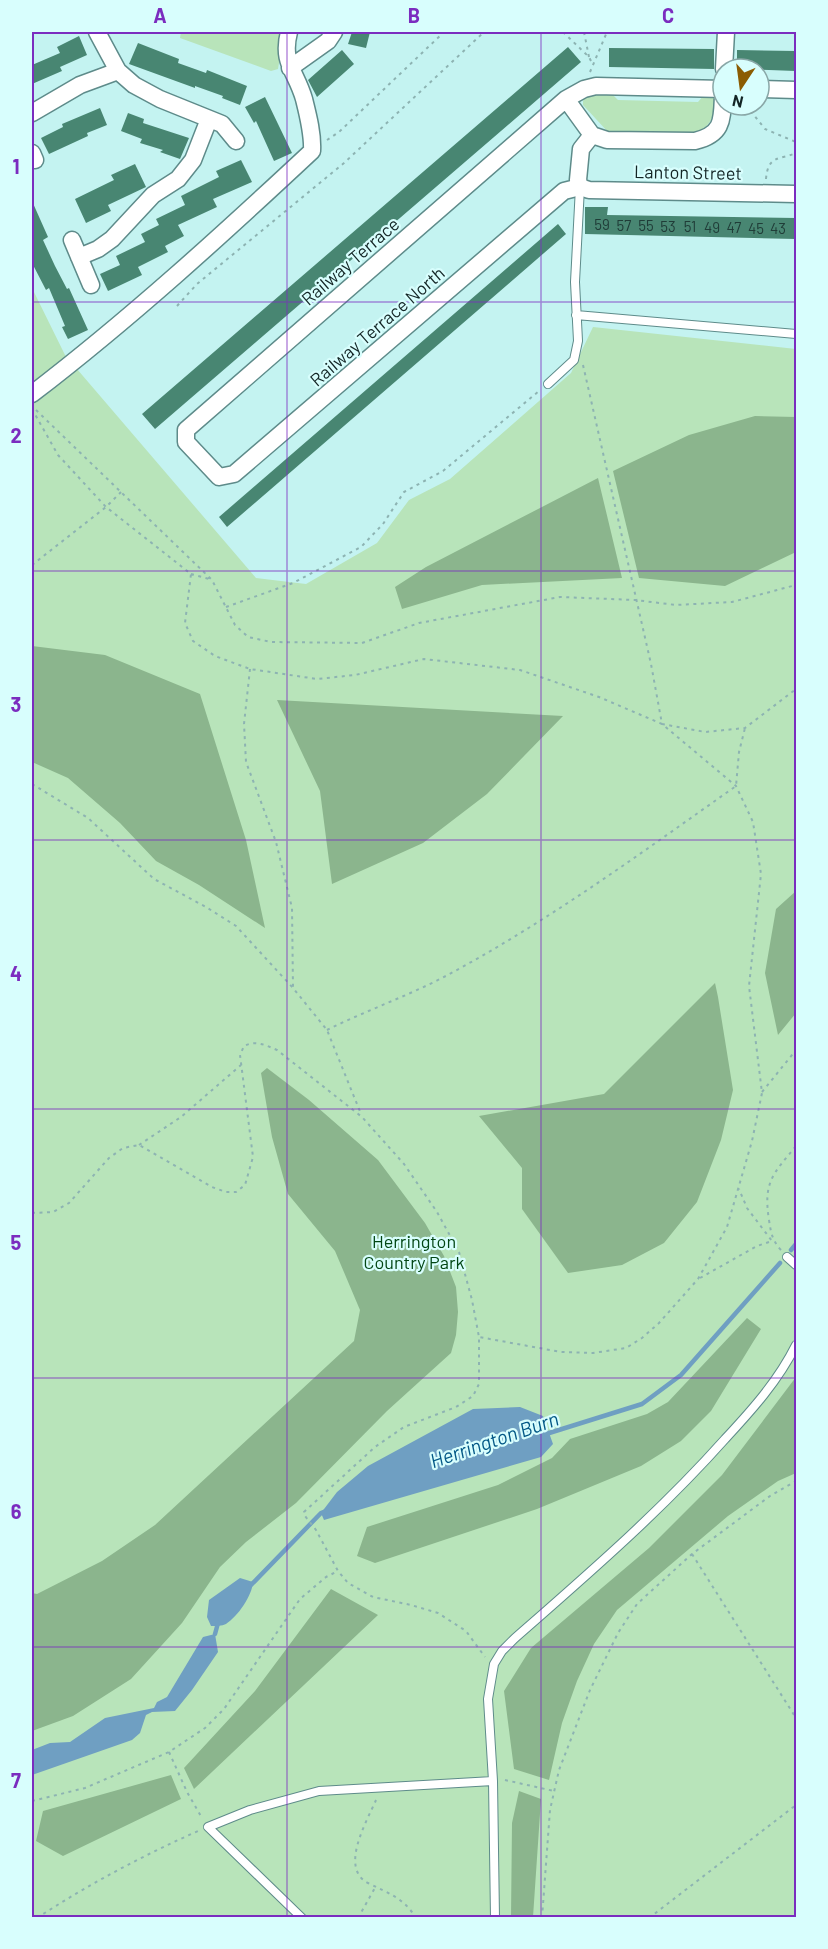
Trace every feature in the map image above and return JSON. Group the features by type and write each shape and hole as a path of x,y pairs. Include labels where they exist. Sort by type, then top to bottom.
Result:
{"street":[{"path":"97,32 118,71 134,85 160,99 222,124 236,141"},
{"path":"32,394 110,333 246,213 312,151 313,142 304,98 290,68 285,48 289,32"},
{"path":"290,68 328,40 334,32"},
{"path":"725,57 726,32"},
{"path":"32,113 80,85 118,71"},
{"path":"584,89 596,86 711,88"},
{"name":"Railway Terrace","path":"202,458 186,442 186,430 566,99 584,89"},
{"path":"771,89 796,90"},
{"path":"566,99 592,135 607,140 695,141 708,138 718,129 722,117"},
{"path":"80,257 98,249 112,239 153,195 178,179 193,160 208,119"},
{"path":"580,187 578,180 581,148 592,135"},
{"name":"Railway Terrace North","path":"202,458 219,477 234,474 564,191 580,187"},
{"name":"Lanton Street","path":"580,187 589,190 796,194"},
{"path":"72,240 91,285"}],"lane":[{"path":"548,384 574,360 578,341 575,282 580,187"},
{"path":"576,315 796,334"},
{"path":"787,1257 796,1265"},
{"path":"495,1917 493,1781 488,1699 495,1664 502,1651 624,1542 694,1474 756,1405 786,1367 796,1345"},
{"path":"302,1917 208,1827 250,1810 319,1791 493,1781"}],"path":[{"path":"312,151 339,132 444,32"},
{"path":"177,306 197,284 344,163 483,32 515,32"},
{"path":"562,32 589,57"},
{"path":"584,32 593,65"},
{"path":"584,89 607,32"},
{"path":"756,117 765,129 796,142"},
{"path":"766,193 767,169 770,162 796,153"},
{"path":"479,1336 561,1352 593,1353 626,1348 642,1338 659,1323 698,1279 727,1227 752,1141 762,1093 749,986 760,874 753,822 736,786 662,724 651,664 578,341"},
{"path":"226,608 293,582 361,547 383,524 404,492 443,471 548,384"},
{"path":"32,407 212,580 235,625 248,637 271,642 362,643 419,623 560,597 635,600 676,605 732,602 796,585"},
{"path":"32,407 58,455 105,507 191,574 212,580"},
{"path":"32,565 121,492"},
{"path":"191,574 185,623 193,640 214,656 250,669 317,679 354,675 424,659 520,670 599,697 662,724 705,732 746,728 796,689"},
{"path":"250,669 244,724 246,762 276,842 292,908 293,988"},
{"path":"327,1030 453,972 520,933 602,880 736,786 740,752 746,728"},
{"path":"32,784 88,818 154,879 236,926 293,988 327,1030 362,1117"},
{"path":"140,1145 212,1187 226,1192 236,1192 245,1185 253,1157 240,1055 244,1046 251,1042 262,1044 277,1050 362,1117 404,1164 437,1212 459,1252 479,1336 479,1384 473,1396 456,1407 404,1427 375,1448 304,1512 338,1571 348,1583 373,1597 438,1613 466,1631 481,1653 495,1664"},
{"path":"762,1093 796,1050"},
{"path":"32,1213 53,1212 69,1203 109,1158 123,1148 140,1145 180,1117 241,1065"},
{"path":"772,1241 766,1202 768,1188 774,1173 796,1146"},
{"path":"739,1189 747,1208 787,1257"},
{"path":"698,1279 757,1245 772,1241"},
{"path":"542,1917 550,1810 559,1770 590,1690 618,1633 637,1604 692,1554 770,1496 796,1481"},
{"path":"692,1554 796,1718"},
{"path":"32,1801 85,1788 169,1752 205,1728 224,1709 300,1599 326,1577 338,1571"},
{"path":"37,1917 81,1889 147,1853 208,1827 187,1792 169,1752"},
{"path":"493,1781 509,1779 554,1791"},
{"path":"381,1788 363,1828 354,1860 356,1872 366,1882 396,1896 410,1907 416,1917"},
{"path":"649,1917 796,1805"},
{"path":"358,1917 376,1886"}],"green space":[{"path":"181,32 284,32 278,69 271,71 180,38"},
{"path":"612,94 618,100 698,102 704,95 711,96 712,117 706,127 696,133 608,132 583,105 587,95"},
{"name":"Herrington Country Park","path":"32,288 65,355 256,578 306,584 377,543 409,500 450,479 571,373 593,327 796,349 796,1917 32,1917"},
{"path":"755,416 796,417 796,552 725,586 639,578 613,471 689,435"},
{"path":"598,478 622,578 482,585 402,609 395,587 426,567"},
{"path":"32,646 105,655 200,694 246,840 265,928 199,885 156,861 120,823 68,778 32,762"},
{"path":"277,700 563,716 487,794 423,843 332,884 320,791"},
{"path":"796,891 796,1013 778,1035 765,973 776,909"},
{"path":"715,983 733,1090 721,1140 697,1202 664,1243 622,1265 568,1273 522,1209 522,1168 479,1116 604,1094"},
{"path":"267,1068 309,1100 378,1160 425,1223 444,1256 456,1287 458,1312 456,1335 451,1353 387,1411 296,1503 246,1542 220,1567 182,1623 131,1679 73,1716 32,1731 32,1593 37,1594 102,1561 155,1525 354,1341 360,1310 335,1251 288,1194 272,1137 261,1073"},
{"path":"747,1318 761,1329 711,1411 681,1441 641,1466 537,1509 375,1563 357,1556 367,1527 498,1485 552,1458 570,1439 647,1414 668,1402"},
{"path":"796,1377 796,1473 778,1481 728,1516 617,1610 594,1644 577,1681 562,1723 549,1780 514,1769 504,1691 531,1648 649,1548 722,1475"},
{"path":"331,1589 378,1615 194,1789 184,1768 255,1691"},
{"path":"171,1775 181,1799 63,1856 36,1841 43,1811"},
{"path":"519,1791 541,1799 533,1917 511,1917 512,1823"}],"water":[{"path":"520,1407 543,1416 553,1444 541,1457 324,1520 321,1513 337,1492 368,1466 473,1409"},
{"path":"240,1578 253,1582 244,1605 226,1624 211,1626 207,1617 209,1600"},
{"path":"215,1634 218,1652 175,1711 152,1712 146,1715 140,1733 132,1740 32,1775 32,1750 50,1743 70,1742 105,1718 154,1708 157,1702 167,1697 203,1637"}],"building":[{"path":"352,32 370,32 366,48 348,44"},
{"path":"79,36 87,55 60,67 62,71 32,84 32,65 60,53 57,47"},
{"path":"138,43 179,59 178,63 206,73 207,70 247,86 240,105 222,98 223,96 129,64"},
{"path":"568,47 581,62 155,429 142,414"},
{"path":"609,48 714,49 711,69 609,67"},
{"path":"342,50 354,64 317,97 308,80"},
{"path":"737,50 796,51 796,71 771,70 771,57 737,57"},
{"path":"265,97 292,153 274,161 256,121 254,123 245,107"},
{"path":"100,108 107,125 49,154 41,138 63,127 62,124"},
{"path":"128,113 144,119 143,123 189,138 180,159 160,152 163,150 140,143 142,139 121,131"},
{"path":"241,160 252,182 213,199 217,207 178,225 184,236 165,246 168,252 138,267 142,275 108,291 100,274 120,265 116,256 145,242 141,234 159,225 156,219 185,205 181,196 219,177 216,171"},
{"path":"135,164 146,187 108,205 111,211 86,223 75,199 114,180 111,175"},
{"path":"32,201 48,237 43,240 88,330 68,339 49,288 46,290 32,263"},
{"path":"585,207 608,207 607,215 796,218 796,239 585,234"},
{"path":"558,224 566,234 227,527 219,517"}],"waterway":[{"name":"Herrington Burn","path":"791,1250 796,1244"},
{"name":"Herrington Burn","path":"546,1434 642,1404 681,1375 780,1263"},
{"name":"Herrington Burn","path":"251,1585 321,1513 326,1511"},
{"name":"Herrington Burn","path":"215,1634 218,1623"}]}
